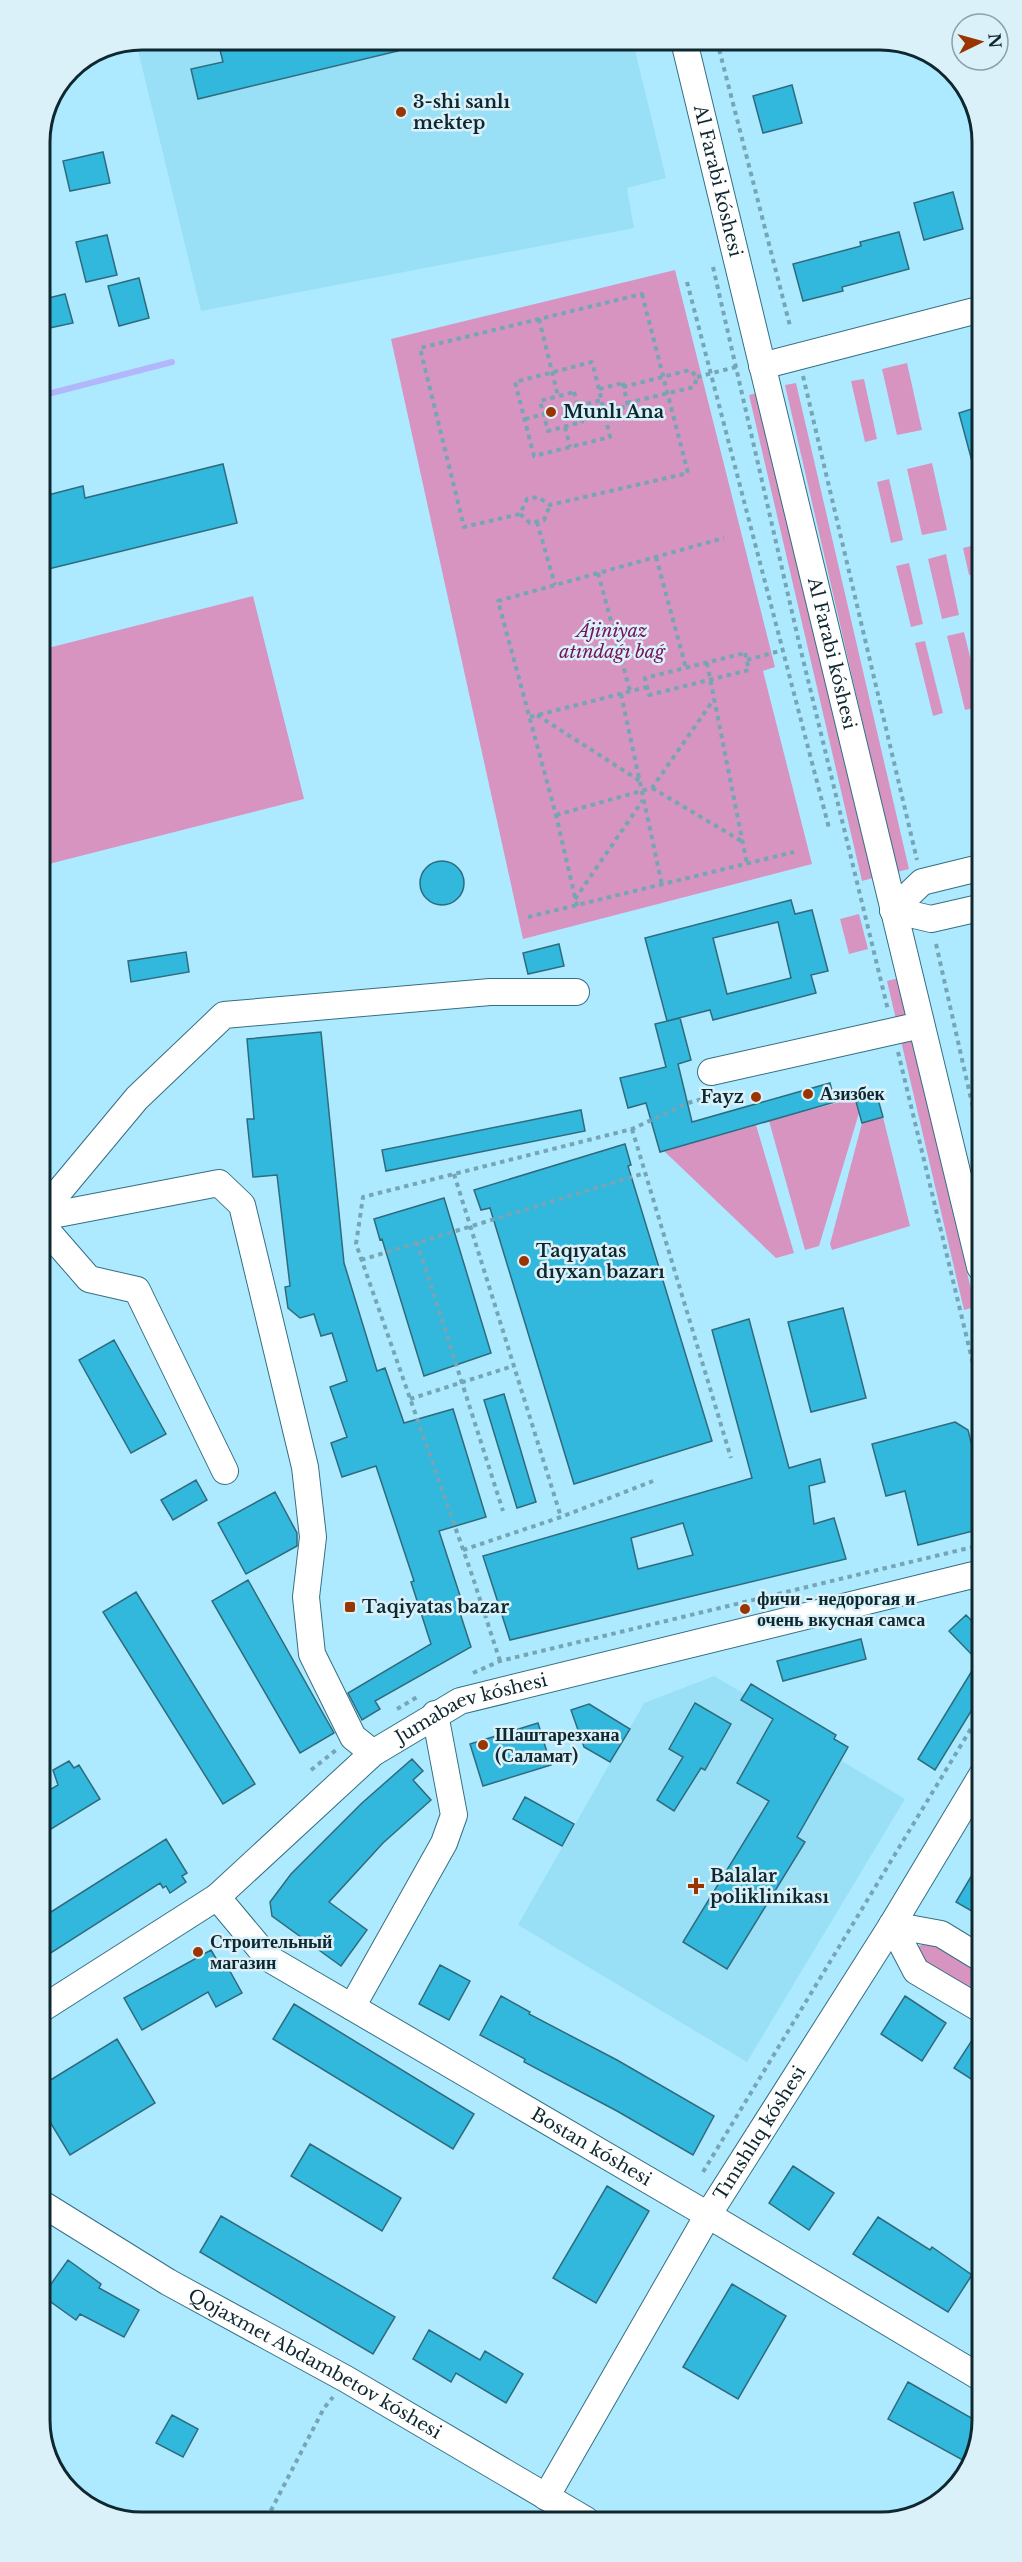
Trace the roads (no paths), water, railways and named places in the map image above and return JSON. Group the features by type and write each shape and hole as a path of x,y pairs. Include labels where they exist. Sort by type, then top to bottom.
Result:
{"street":[{"name":"Al Farabi kóshesi","path":"686,50 972,1234"},
{"path":"762,366 972,312"},
{"path":"893,910 922,882 972,870"},
{"path":"893,910 931,920 972,910"},
{"path":"50,1203 137,1098 224,1015 490,992 576,992"},
{"path":"716,1083 921,1025"},
{"path":"50,1216 219,1184 242,1205 305,1467 313,1538 306,1596 312,1654 353,1737 373,1754"},
{"path":"50,1234 88,1279 137,1290 225,1471"},
{"name":"Jumabaev kóshesi","path":"49,2004 217,1897 373,1754 435,1714 460,1701 972,1574"},
{"path":"352,2007 444,1842 454,1815 435,1714"},
{"name":"Tınıshlıq kóshesi","path":"546,2497 708,2215 891,1925 972,1790"},
{"name":"Bostan kóshesi","path":"217,1897 268,1958 972,2372"},
{"path":"891,1925 940,1934 972,1953"},
{"path":"891,1925 916,1971 972,2004"},
{"name":"Qojaxmet Abdambetov kóshesi","path":"49,2208 168,2282 346,2379 572,2512"}],"waterway":[{"path":"50,393 172,362"}],"place":[{"name":"3-shi sanlı mektep","path":"401,112"},
{"name":"Munlı Ana","path":"551,412"},
{"name":"Азизбек","path":"808,1094"},
{"name":"Fayz","path":"756,1097"},
{"name":"Taqıyatas dıyxan bazarı","path":"524,1261"},
{"name":"Taqiyatas bazar","path":"350,1607"},
{"name":"фичи - недорогая и очень вкусная самса","path":"745,1609"},
{"name":"Шаштарезхана (Саламат)","path":"483,1745"},
{"name":"Balalar poliklinikası","path":"696,1886"},
{"name":"Строительный магазин","path":"198,1952"}],"park label":[{"name":"Ájiniyaz atındaǵı baǵ","path":"612,641"}]}
